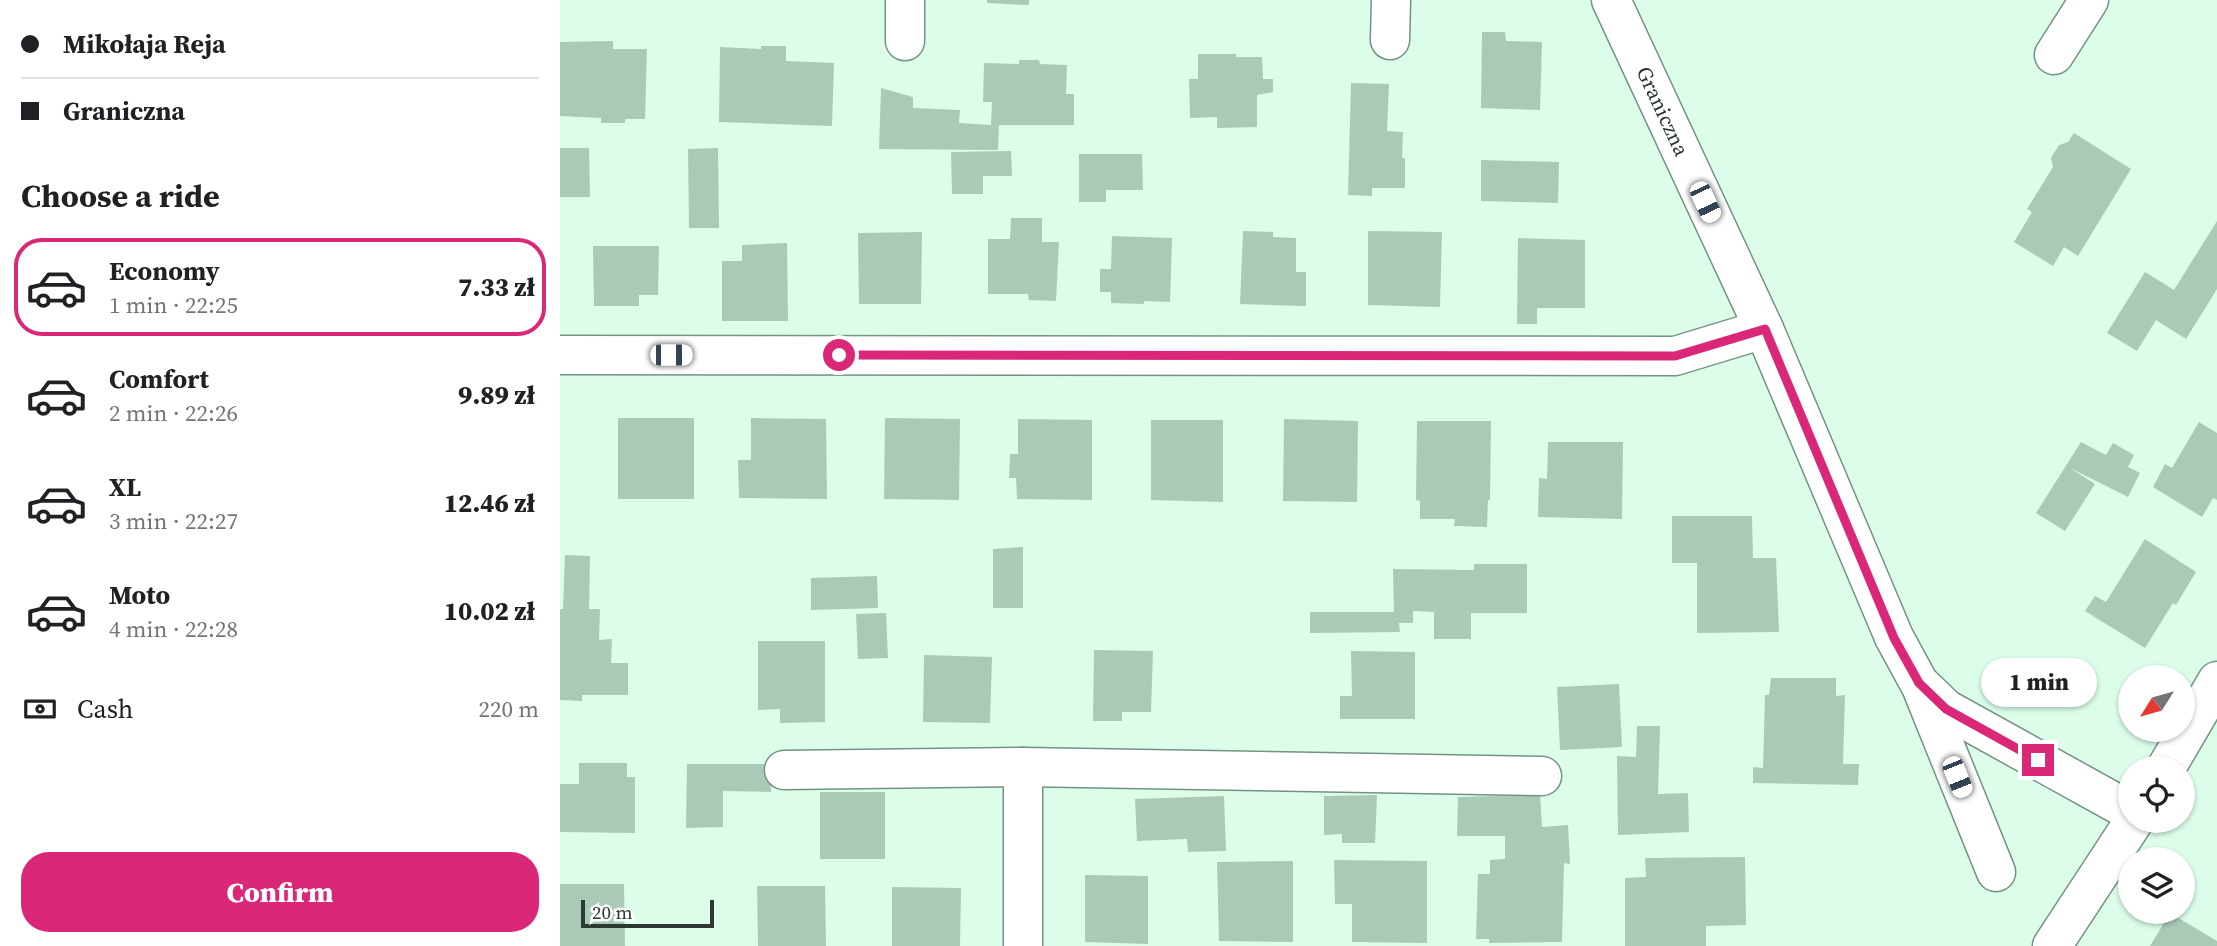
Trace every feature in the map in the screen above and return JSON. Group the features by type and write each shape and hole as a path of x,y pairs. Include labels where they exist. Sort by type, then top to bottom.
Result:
{"street":[{"path":"905,0 905,41"},
{"path":"1390,40 1391,0"},
{"name":"Graniczna","path":"1611,0 1765,329 1894,638 1919,683 1996,872"},
{"path":"2054,55 2089,0"},
{"path":"560,355 1675,356 1765,329"},
{"path":"2172,756 2217,681"},
{"name":"Graniczna","path":"1919,683 1946,709 2118,804"},
{"path":"784,770 1023,767 1542,776"},
{"path":"1023,767 1023,946"},
{"path":"2052,946 2126,833"}],"building":[{"path":"987,0 1029,0 1029,5 987,3"},
{"path":"1482,32 1505,32 1506,41 1542,42 1540,110 1481,108"},
{"path":"613,41 613,49 647,49 645,119 625,119 625,123 601,123 601,118 560,116 560,42"},
{"path":"761,46 786,46 786,61 834,63 832,126 719,122 720,47 761,49"},
{"path":"1198,54 1262,57 1263,79 1273,79 1273,92 1257,95 1257,127 1217,128 1217,117 1190,118 1189,79 1198,79"},
{"path":"1019,60 1067,65 1066,94 1074,94 1074,125 999,125 998,150 879,149 881,88 913,97 913,108 960,110 959,123 991,125 992,102 983,102 984,63 1019,64"},
{"path":"1351,83 1389,84 1387,131 1403,132 1405,188 1372,188 1372,196 1348,195"},
{"path":"2074,133 2131,169 2078,256 2064,247 2053,266 2014,242 2032,212 2027,209 2053,167 2051,158 2059,145 2068,142"},
{"path":"560,148 589,148 590,197 560,197"},
{"path":"718,148 719,228 689,228 688,149"},
{"path":"1011,151 1012,176 983,176 983,194 952,194 951,152"},
{"path":"1079,154 1142,154 1143,190 1106,190 1106,202 1079,202"},
{"path":"1481,160 1559,162 1558,203 1481,201"},
{"path":"1011,218 1042,218 1042,242 1059,242 1056,301 1029,300 1028,294 988,294 988,239 1010,239"},
{"path":"2217,221 2217,289 2186,339 2156,320 2137,351 2107,333 2145,272 2174,290"},
{"path":"1243,231 1273,232 1273,237 1296,238 1296,272 1306,272 1306,306 1240,304"},
{"path":"1368,231 1442,232 1440,307 1368,305"},
{"path":"922,232 921,304 859,304 858,233"},
{"path":"1112,236 1172,238 1170,302 1111,303 1111,292 1100,292 1100,269 1111,269"},
{"path":"1518,238 1585,240 1585,308 1537,308 1537,324 1517,324"},
{"path":"787,243 788,321 722,321 722,261 742,261 742,245"},
{"path":"593,246 659,246 658,295 639,295 639,306 594,306"},
{"path":"618,418 694,418 694,499 618,499"},
{"path":"751,418 826,419 827,499 739,498 738,460 751,460"},
{"path":"885,418 960,419 959,500 884,499"},
{"path":"1018,419 1092,420 1092,500 1017,499 1016,478 1009,478 1010,454 1018,454"},
{"path":"1284,419 1358,421 1357,502 1283,501"},
{"path":"1151,420 1223,420 1223,502 1151,500"},
{"path":"1417,421 1491,421 1487,527 1454,526 1455,519 1420,519 1420,501 1416,500"},
{"path":"2199,422 2217,433 2217,500 2213,498 2202,517 2153,487 2165,464 2172,468"},
{"path":"1548,442 1623,442 1622,519 1538,517 1539,478 1547,479"},
{"path":"2081,442 2106,455 2113,443 2134,455 2128,467 2140,473 2128,497 2070,468 2095,484 2065,531 2036,513"},
{"path":"1672,516 1752,516 1753,558 1776,558 1779,632 1697,633 1697,563 1672,563"},
{"path":"2145,539 2196,572 2145,648 2085,611 2095,596 2106,602"},
{"path":"1023,547 1023,608 993,608 993,549"},
{"path":"565,555 590,556 589,609 600,609 599,640 612,639 611,663 628,663 628,695 582,695 582,701 560,700 560,609 563,609"},
{"path":"1474,564 1527,564 1527,613 1471,613 1471,639 1434,639 1434,612 1413,611 1413,623 1399,623 1400,632 1310,633 1310,612 1394,612 1393,569 1474,570"},
{"path":"877,576 878,608 811,610 811,578"},
{"path":"886,613 888,658 858,659 856,614"},
{"path":"758,641 825,641 825,722 780,723 780,709 758,710"},
{"path":"1094,650 1153,651 1151,712 1122,712 1122,721 1093,721"},
{"path":"1351,651 1415,652 1415,719 1340,719 1340,696 1352,696"},
{"path":"924,655 992,657 990,723 923,722"},
{"path":"1771,678 1836,678 1836,696 1845,695 1843,764 1859,764 1858,785 1753,783 1753,767 1763,768 1765,695 1769,695"},
{"path":"1619,684 1622,747 1560,750 1557,687"},
{"path":"1637,726 1660,726 1658,794 1688,793 1689,832 1618,835 1617,756 1636,757"},
{"path":"579,763 627,763 627,777 635,777 635,833 560,832 560,784 579,784"},
{"path":"687,764 771,764 771,792 723,791 723,827 686,828"},
{"path":"820,792 885,792 885,859 820,859"},
{"path":"1377,795 1375,843 1342,843 1342,834 1324,835 1324,796"},
{"path":"1540,795 1542,827 1568,825 1570,864 1564,863 1562,942 1489,943 1489,939 1476,939 1478,874 1490,874 1490,860 1505,859 1505,836 1457,836 1458,797"},
{"path":"1224,796 1226,851 1188,852 1187,839 1137,841 1135,799"},
{"path":"1745,857 1746,925 1706,926 1706,946 1625,946 1625,878 1646,877 1645,858"},
{"path":"1334,860 1427,861 1427,943 1352,942 1352,904 1335,904"},
{"path":"1293,861 1293,942 1219,941 1217,862"},
{"path":"1085,875 1148,876 1148,944 1085,942"},
{"path":"560,884 624,884 625,946 560,946"},
{"path":"757,886 825,886 826,946 758,946"},
{"path":"892,887 961,888 960,946 892,946"},
{"path":"2163,924 2188,924 2217,941 2217,946 2150,946"}],"route":[{"path":"839,355 1675,356 1765,329 1894,638 1919,683 1946,709 2038,760"}]}
